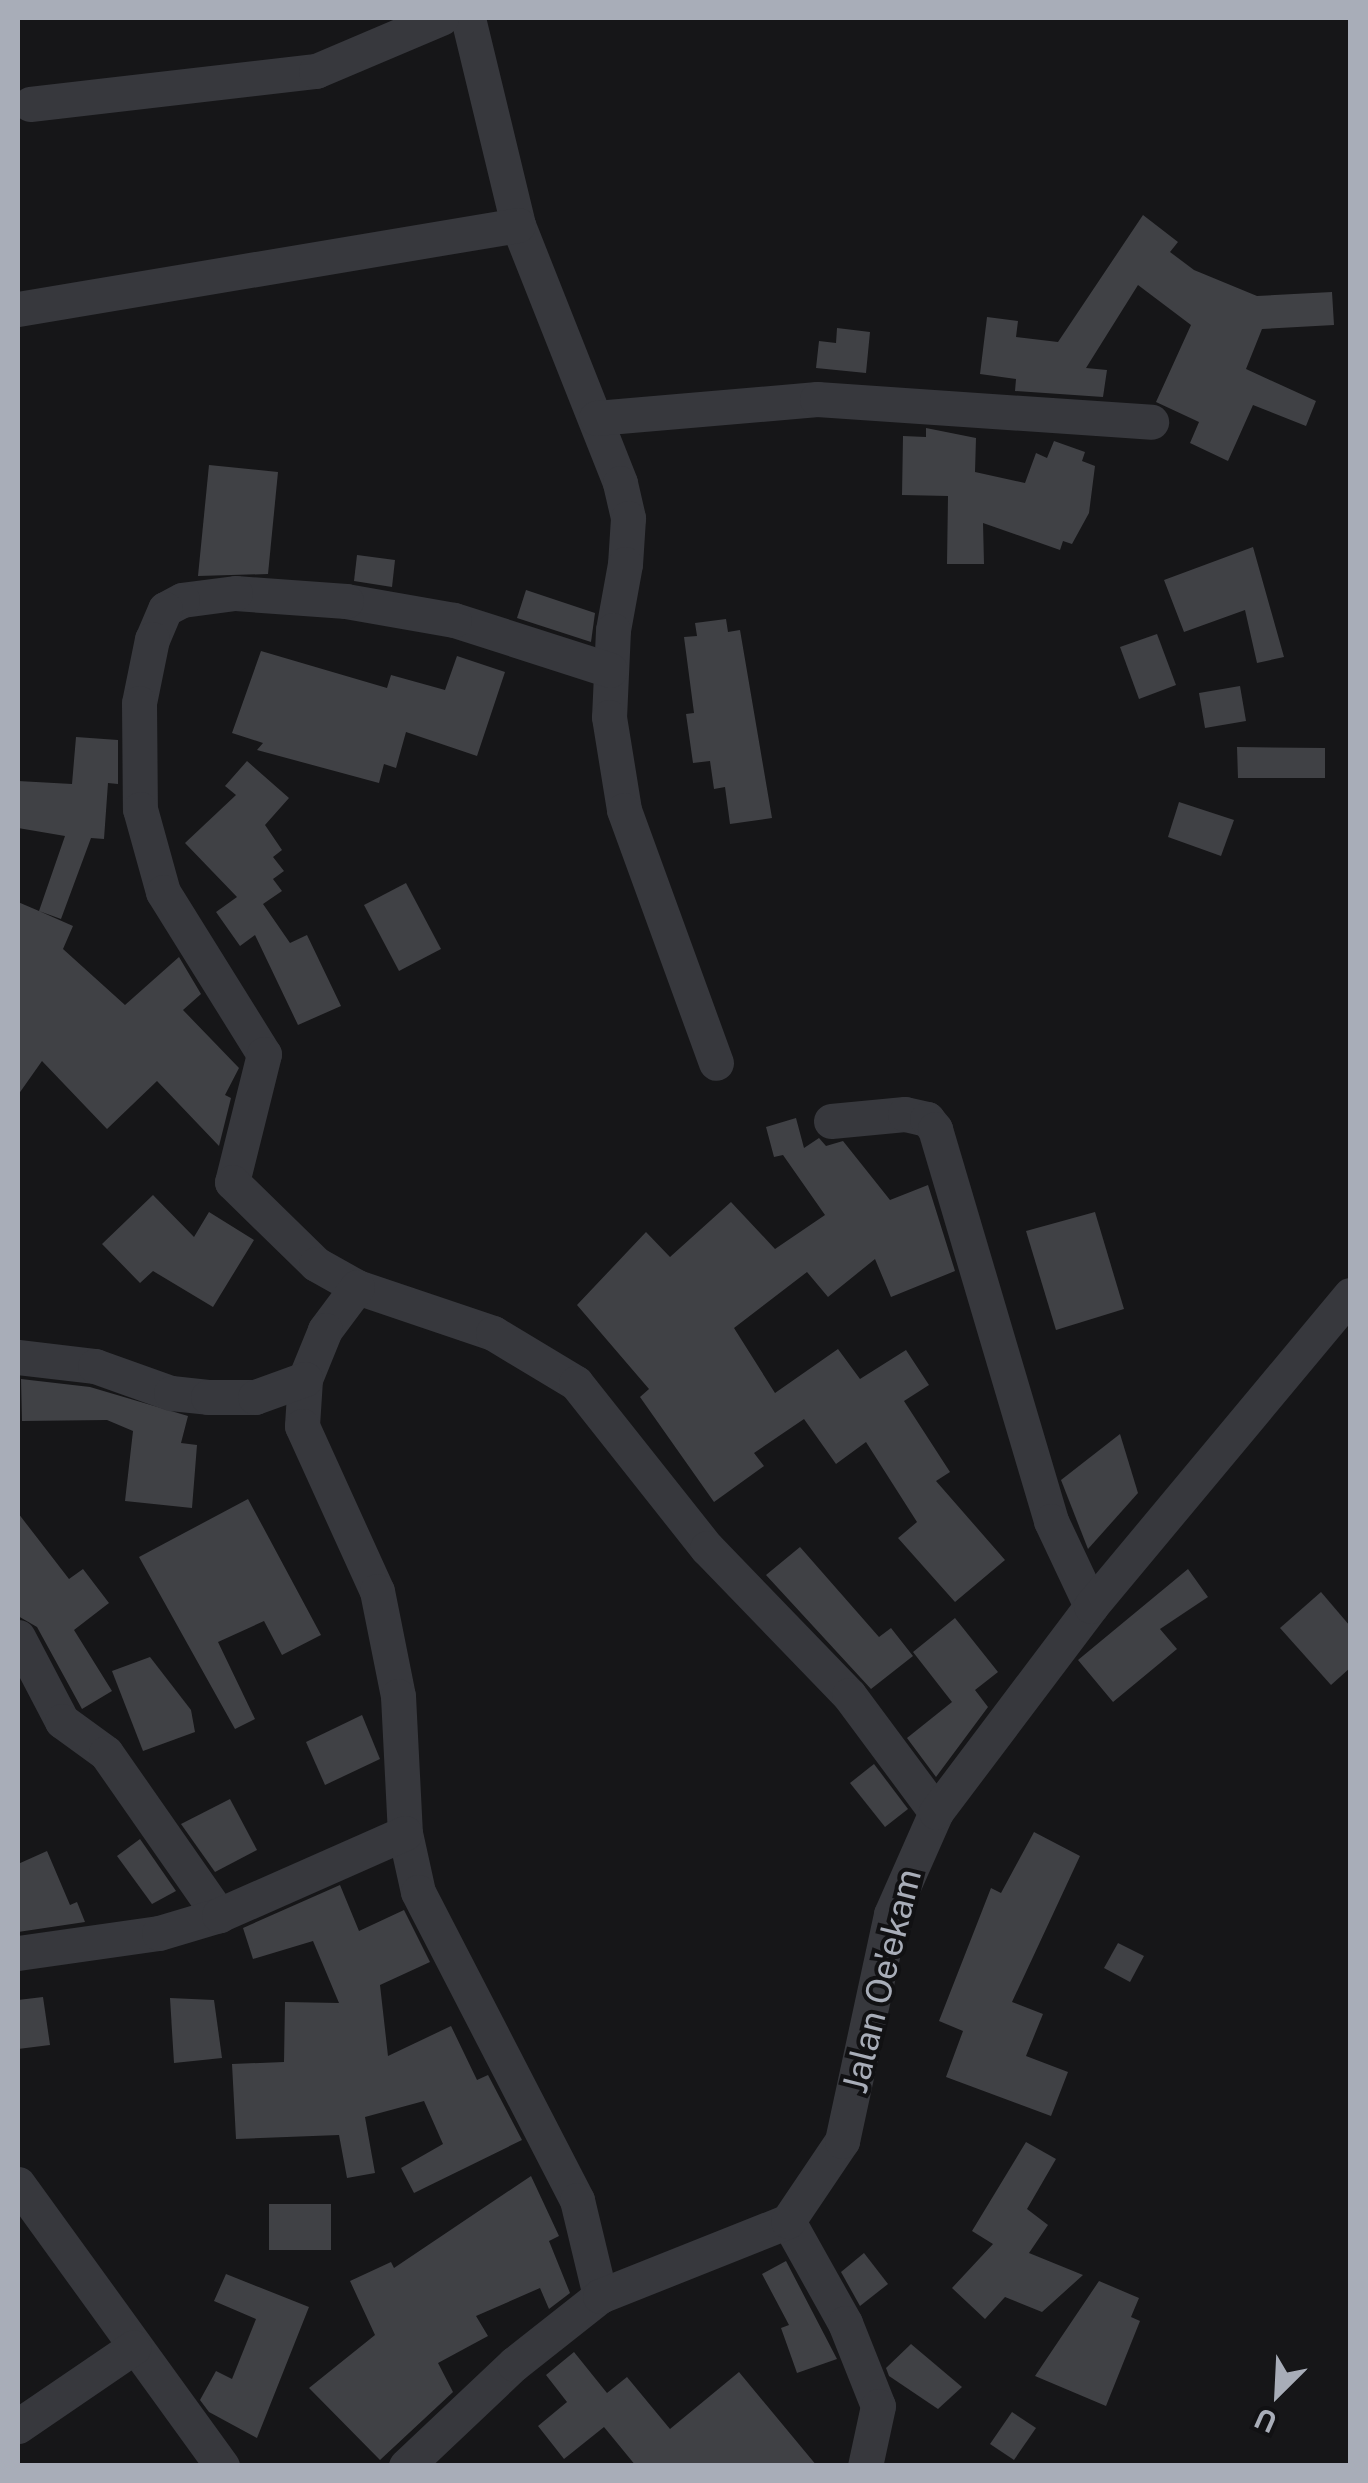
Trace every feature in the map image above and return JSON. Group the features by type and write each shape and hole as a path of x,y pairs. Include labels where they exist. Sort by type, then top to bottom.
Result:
{"street":[{"path":"30,104 316,72 441,18"},
{"path":"468,18 518,225 596,418 628,518 610,670 609,717 624,810 716,1063"},
{"path":"18,309 518,225"},
{"path":"596,418 817,399 1151,422"},
{"path":"610,670 454,620 346,601 235,593 182,600 158,622 140,703 144,842 171,906 264,1054 232,1182 278,1234 357,1287 493,1332 576,1383 708,1548 849,1695 936,1812"},
{"path":"830,1121 905,1114 927,1119 935,1130 1051,1521 1091,1606"},
{"path":"357,1287 337,1310 305,1379 302,1426 377,1590 398,1696 405,1833 418,1892 451,1965 577,2200 600,2296"},
{"name":"Jalan Oe'ekam","path":"788,2221 842,2142 891,1914 936,1812 1091,1606 1350,1295"},
{"path":"18,1357 95,1366 171,1392 208,1397 255,1397 305,1379"},
{"path":"18,1637 62,1721 106,1753 219,1915"},
{"path":"18,1952 159,1933 219,1915 405,1833"},
{"path":"18,2184 222,2466"},
{"path":"406,2466 514,2364 600,2296 788,2221 845,2323 878,2406 866,2466"},
{"path":"18,2426 134,2347"}],"building":[{"path":"1143,215 1178,242 1170,252 1194,270 1257,296 1332,292 1334,325 1262,329 1246,369 1316,401 1306,426 1253,405 1228,461 1190,443 1199,422 1156,402 1191,325 1138,285 1086,368 1107,370 1103,397 1015,391 1016,379 980,374 987,317 1018,321 1016,337 1058,342"},
{"path":"837,328 870,332 866,373 816,368 819,341 836,343"},
{"path":"926,428 976,438 975,472 1025,483 1036,453 1047,458 1054,441 1085,452 1082,461 1095,466 1089,513 1072,544 1063,541 1060,550 983,523 984,564 947,564 948,496 902,495 903,436 926,437"},
{"path":"209,465 278,472 268,574 198,576"},
{"path":"1253,547 1284,657 1257,663 1245,610 1184,632 1164,580"},
{"path":"357,555 395,560 392,587 354,581"},
{"path":"526,590 595,613 591,642 517,618"},
{"path":"726,619 728,632 740,630 772,818 730,824 725,787 714,789 710,761 693,763 686,714 694,713 684,637 697,636 695,623"},
{"path":"1157,634 1176,685 1139,699 1120,647"},
{"path":"261,651 387,688 391,675 445,690 457,656 505,672 477,756 406,732 396,768 384,764 379,783 257,750 263,743 232,733"},
{"path":"1240,686 1246,721 1205,728 1199,693"},
{"path":"76,737 118,740 118,784 108,783 104,839 91,838 61,919 39,911 65,836 18,828 18,781 72,784"},
{"path":"1237,747 1325,748 1325,778 1238,778"},
{"path":"247,761 289,798 265,825 282,850 273,857 284,871 273,879 282,891 263,904 290,943 307,935 341,1006 298,1025 255,935 240,946 216,912 237,897 185,843 236,795 225,786"},
{"path":"1179,802 1234,820 1221,856 1168,837"},
{"path":"406,883 441,949 399,971 364,905"},
{"path":"18,902 73,926 63,949 125,1005 179,957 201,994 183,1010 239,1068 225,1095 231,1098 219,1146 157,1081 107,1129 42,1061 18,1095"},
{"path":"796,1118 804,1148 819,1138 826,1146 843,1141 890,1200 928,1185 955,1271 891,1297 875,1259 828,1297 807,1272 734,1328 775,1393 838,1349 860,1379 906,1350 929,1385 904,1401 950,1472 936,1481 1005,1560 955,1602 898,1538 917,1522 866,1442 836,1464 804,1419 754,1453 764,1466 714,1502 640,1397 649,1389 577,1305 646,1232 670,1257 731,1202 775,1249 825,1215 783,1155 774,1157 766,1127"},
{"path":"153,1195 194,1237 209,1212 254,1240 213,1307 153,1271 140,1283 102,1244"},
{"path":"1095,1212 1124,1309 1056,1330 1026,1231"},
{"path":"21,1379 90,1387 188,1416 181,1443 197,1445 192,1508 125,1501 133,1431 107,1420 22,1421"},
{"path":"1120,1434 1138,1493 1088,1549 1061,1480"},
{"path":"248,1499 321,1635 282,1655 264,1621 218,1642 255,1719 235,1729 139,1557"},
{"path":"18,1513 69,1579 83,1569 109,1603 74,1630 112,1691 82,1709 37,1627 18,1616"},
{"path":"800,1547 879,1637 891,1628 913,1656 871,1689 766,1575"},
{"path":"1188,1569 1208,1597 1160,1629 1177,1649 1113,1702 1078,1660"},
{"path":"1321,1592 1350,1626 1350,1668 1331,1685 1280,1628"},
{"path":"955,1618 998,1672 975,1690 988,1707 936,1777 907,1738 952,1702 913,1652"},
{"path":"150,1657 191,1710 195,1732 143,1751 112,1671"},
{"path":"362,1715 380,1759 325,1785 306,1742"},
{"path":"874,1764 908,1809 885,1827 850,1783"},
{"path":"230,1799 257,1850 215,1872 181,1824"},
{"path":"1034,1832 1080,1856 1012,2002 1043,2014 1026,2056 1068,2072 1051,2116 946,2077 963,2031 939,2021 991,1888 1001,1893"},
{"path":"140,1839 176,1891 152,1904 117,1856"},
{"path":"47,1851 70,1905 77,1902 85,1922 18,1932 18,1864"},
{"path":"340,1885 359,1931 404,1910 430,1962 380,1985 388,2056 451,2026 477,2080 488,2075 522,2140 414,2193 401,2168 443,2144 424,2101 365,2117 375,2173 347,2178 339,2135 236,2139 232,2064 284,2062 285,2002 339,2003 313,1941 253,1959 243,1928"},
{"path":"1118,1943 1144,1956 1130,1982 1104,1968"},
{"path":"43,1997 50,2045 18,2049 18,2000"},
{"path":"170,1998 214,2000 222,2058 174,2063"},
{"path":"1026,2142 1056,2159 1027,2209 1048,2225 1029,2253 1083,2275 1042,2312 1005,2297 985,2319 952,2288 993,2244 972,2231"},
{"path":"531,2176 559,2236 549,2241 570,2293 549,2309 540,2288 476,2316 488,2336 438,2363 453,2392 380,2460 309,2388 375,2335 350,2281 391,2262 394,2268"},
{"path":"269,2204 331,2204 331,2250 269,2250"},
{"path":"864,2253 888,2284 860,2306 841,2272"},
{"path":"786,2261 837,2359 797,2373 781,2328 789,2325 762,2274"},
{"path":"226,2274 309,2307 257,2438 209,2412 200,2400 216,2371 232,2379 256,2319 214,2301"},
{"path":"1099,2281 1139,2298 1131,2317 1140,2321 1106,2406 1035,2376"},
{"path":"911,2344 962,2387 938,2409 889,2376 886,2368"},
{"path":"574,2352 607,2393 627,2377 670,2429 739,2372 817,2466 636,2466 604,2427 564,2459 538,2426 567,2402 546,2375"},
{"path":"1012,2412 1036,2428 1014,2460 990,2444"}]}
